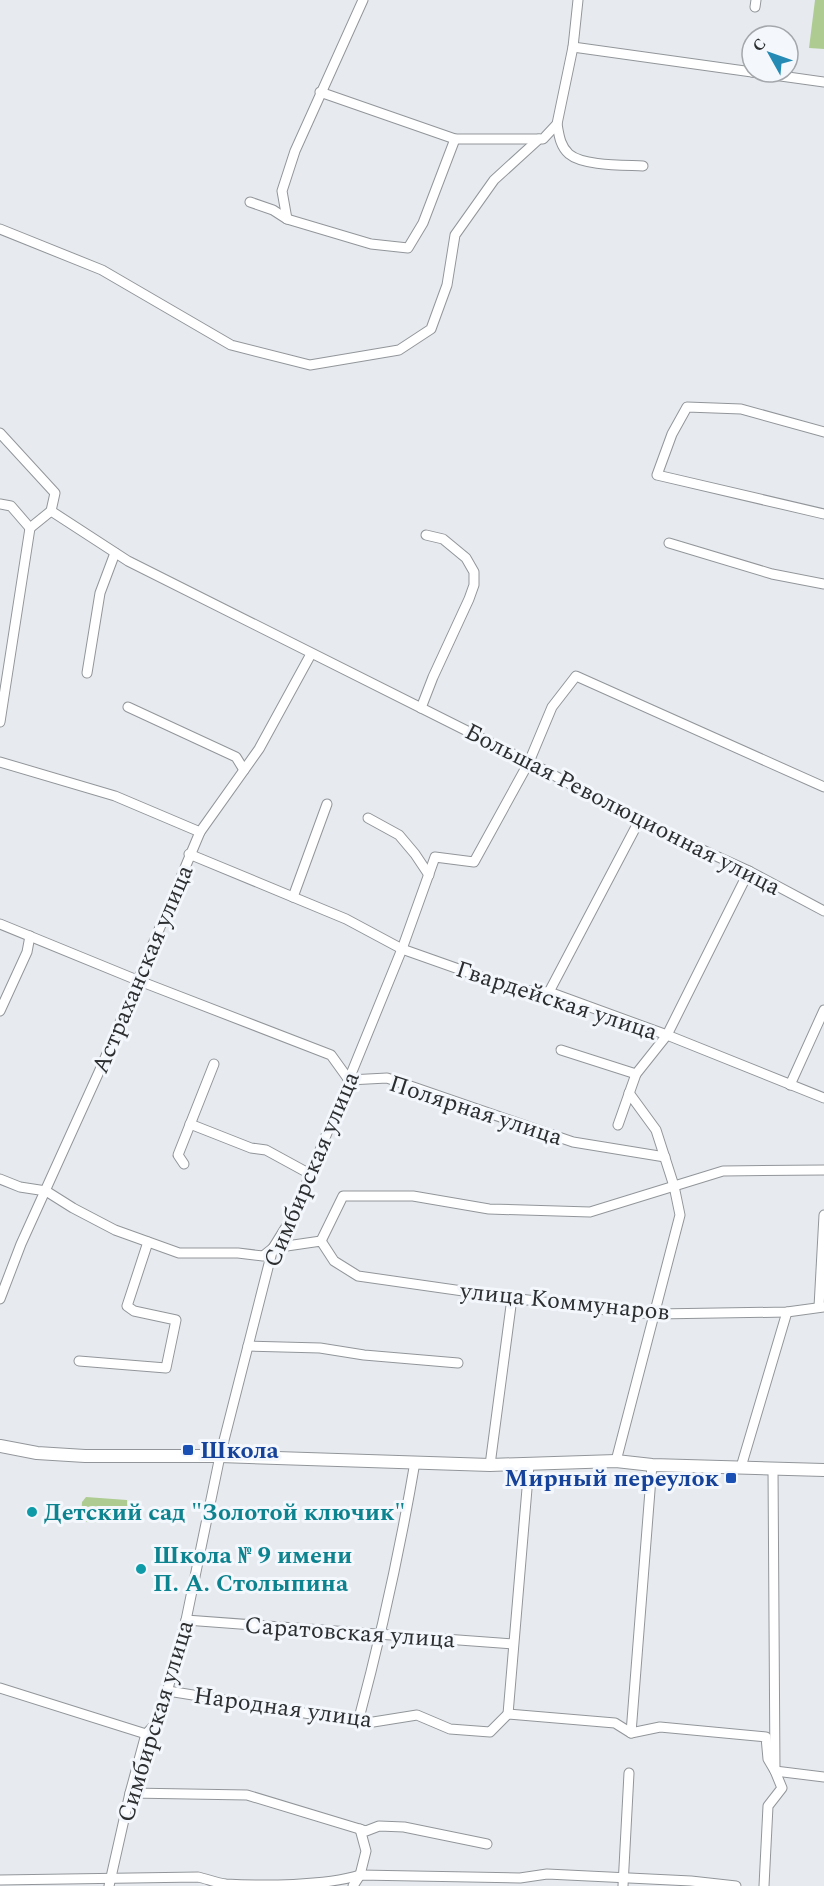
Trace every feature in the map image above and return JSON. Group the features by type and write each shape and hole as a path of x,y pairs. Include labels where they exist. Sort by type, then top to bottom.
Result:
{"main road":[{"path":"0,1446 38,1453 85,1456 220,1456 490,1465 616,1461 652,1465 824,1470"}],"street":[{"path":"287,219 282,191 295,151 363,0"},
{"path":"578,0 573,47 557,124 560,140 570,154 586,162 643,166"},
{"path":"573,47 740,70"},
{"path":"800,79 824,82"},
{"path":"321,92 455,139 543,139 557,124"},
{"path":"250,202 273,210 287,219 371,244 408,248 423,224 455,139"},
{"path":"0,230 102,270 231,345 310,365 399,350 431,329 447,285 455,235 494,180 539,139"},
{"path":"824,432 741,409 687,407 672,434 657,475 824,514"},
{"path":"0,433 55,493 51,511 30,528 0,722"},
{"path":"0,504 11,506 30,528"},
{"name":"Большая Революционная улица","path":"51,511 128,561 529,762 639,820 749,871 824,910"},
{"path":"421,708 469,599 474,578 474,572 466,558 443,539 426,535"},
{"path":"669,543 772,574 824,584"},
{"path":"87,673 100,593 115,553"},
{"name":"Астраханская улица","path":"0,1299 21,1244 103,1063 189,854 200,832 259,749 311,654"},
{"path":"529,762 552,708 576,676 824,787"},
{"path":"129,707 236,757 244,770"},
{"path":"0,762 115,796 200,832"},
{"name":"Симбирская улица","path":"109,1882 146,1734 160,1719 168,1691 186,1620 220,1456 273,1248 294,1214 402,949 435,857 474,862 529,762"},
{"path":"293,897 327,804"},
{"path":"368,818 399,835 429,875"},
{"path":"549,992 639,820"},
{"name":"Гвардейская улица","path":"189,854 346,919 402,949 518,990 549,992 667,1035 824,1098"},
{"path":"618,1125 636,1074 667,1035 749,871"},
{"path":"0,924 331,1055 348,1080"},
{"path":"0,1011 27,952 30,936"},
{"path":"790,1084 824,1010"},
{"path":"561,1050 636,1074"},
{"path":"184,1164 178,1155 214,1064"},
{"name":"Полярная улица","path":"348,1080 387,1078 573,1142 665,1157"},
{"path":"616,1461 680,1215 674,1186 656,1130 629,1093"},
{"path":"190,1124 251,1148 266,1150 310,1174"},
{"path":"0,1179 20,1187 45,1191 115,1230 180,1253 238,1253 263,1256 273,1248 321,1240 343,1196 413,1197 489,1209 590,1212 723,1171 824,1170"},
{"path":"821,1307 824,1215"},
{"name":"улица Коммунаров","path":"321,1240 334,1261 358,1276 512,1298 656,1314 787,1312 821,1307"},
{"path":"79,1361 166,1368 176,1320 135,1311 128,1306 148,1242"},
{"path":"490,1465 512,1298"},
{"path":"741,1467 787,1312"},
{"path":"248,1347 320,1348 364,1355 458,1363"},
{"path":"358,1722 404,1525 415,1462"},
{"path":"530,1465 508,1714 615,1723 631,1733 660,1727 766,1737 768,1759 782,1788 768,1806 764,1886"},
{"path":"631,1733 652,1465"},
{"path":"773,1468 775,1771"},
{"name":"Саратовская улица","path":"186,1620 513,1644"},
{"path":"0,1688 146,1734"},
{"name":"Народная улица","path":"168,1691 367,1723 417,1715 450,1729 490,1732 508,1714"},
{"path":"775,1771 824,1777"},
{"path":"623,1882 629,1773"},
{"path":"130,1793 247,1795 366,1831 379,1826 404,1827 488,1844"},
{"path":"353,1886 360,1875 366,1851 360,1829"},
{"path":"0,1880 109,1882 198,1877 224,1884 264,1884 339,1882 360,1875 520,1878 547,1874 623,1882 691,1881 736,1886"}],"green space":[{"path":"815,0 824,0 824,49 809,48"},
{"path":"86,1497 127,1500 128,1519 122,1523 85,1522 81,1517 82,1502"}],"place":[{"name":"Школа","path":"188,1450"},
{"name":"Мирный переулок","path":"731,1478"},
{"name":"Детский сад \"Золотой ключик\"","path":"32,1512"},
{"name":"Школа № 9 имени П. А. Столыпина","path":"141,1569"}]}
